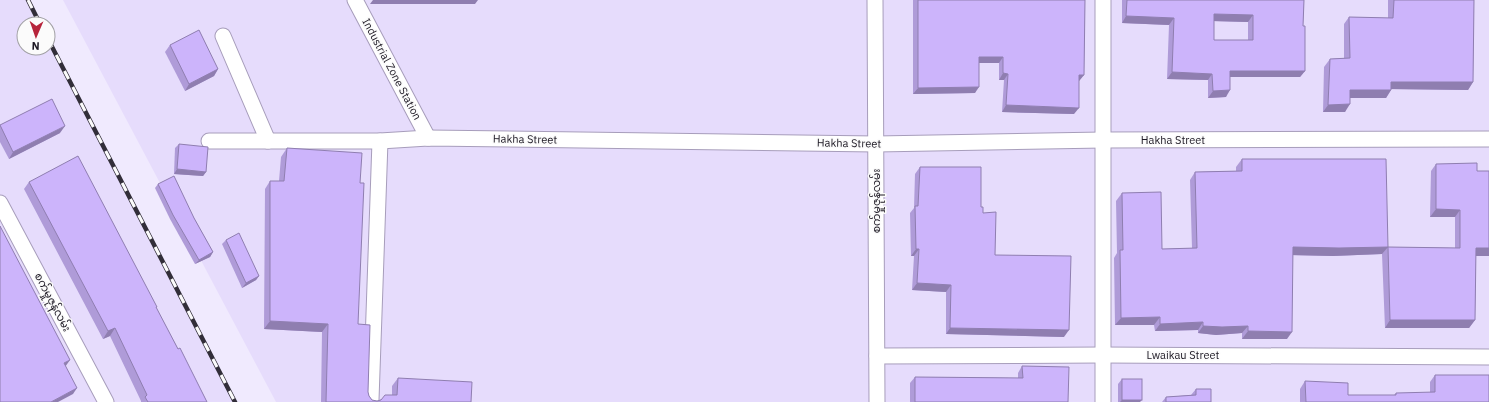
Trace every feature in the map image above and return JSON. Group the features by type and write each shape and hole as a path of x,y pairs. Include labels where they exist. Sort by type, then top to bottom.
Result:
{"street":[{"name":"Industrial Zone Station","path":"355,0 428,138"},
{"name":"စက်မှုဇုန်လမ်း","path":"875,0 877,402"},
{"path":"1103,0 1103,402"},
{"path":"223,36 268,141"},
{"name":"Hakha Street","path":"209,141 380,141 428,138 876,144 1103,140 1489,139"},
{"path":"371,400 380,141"},
{"name":"စက်မှုဇုန်လမ်း","path":"0,203 106,402"},
{"name":"Lwaikau Street","path":"877,356 1103,355 1489,358"}],"shaded area":[{"path":"0,0 29,0 37,16 16,16 16,56 56,56 56,54 235,402 0,402"},
{"path":"63,0 1489,0 1489,402 276,402"}],"building":[{"path":"918,0 1085,0 1084,75 1079,75 1079,108 1006,105 1008,74 1003,73 1003,57 979,57 979,87 918,88"},
{"path":"1127,0 1304,0 1303,26 1305,26 1305,71 1230,71 1230,90 1213,91 1212,74 1172,72 1174,18 1126,16","holes":["1214,14 1253,15 1253,40 1214,40"]},
{"path":"1394,0 1474,0 1473,82 1391,82 1391,90 1350,90 1350,104 1328,105 1330,59 1350,58 1349,17 1393,18"},
{"path":"199,30 218,69 189,84 170,45"},
{"path":"52,99 65,126 13,152 0,125"},
{"path":"179,144 208,147 206,172 177,169"},
{"path":"287,148 362,153 360,183 364,183 358,324 370,325 369,396 372,400 377,401 381,400 385,395 397,395 398,378 472,382 471,402 326,402 328,324 270,321 270,181 284,181"},
{"path":"78,156 207,402 148,402 145,397 147,395 115,328 108,331 29,182"},
{"path":"1242,159 1386,159 1388,247 1293,247 1292,332 1248,331 1248,326 1203,326 1203,322 1160,324 1160,317 1121,318 1120,250 1123,250 1122,193 1161,192 1162,249 1197,248 1195,172 1242,171"},
{"path":"1477,163 1477,171 1489,171 1489,248 1476,248 1475,320 1390,320 1388,247 1460,248 1460,210 1436,209 1436,164"},
{"path":"920,167 981,167 981,207 983,207 983,213 996,212 995,255 1071,256 1069,330 950,328 951,285 917,283 919,249 916,249 915,206 918,206"},
{"path":"174,176 194,218 213,252 199,260 173,215 158,184"},
{"path":"0,226 70,360 64,363 77,388 51,402 0,402"},
{"path":"239,233 259,276 246,283 226,240"},
{"path":"1022,366 1069,367 1068,402 915,402 915,377 1023,378"},
{"path":"1435,375 1489,375 1489,402 1306,402 1305,381 1348,383 1348,395 1396,395 1396,393 1435,392"},
{"path":"1122,379 1142,379 1142,400 1122,400"},
{"path":"1196,389 1211,389 1211,402 1166,402 1166,397 1196,395"}],"railway":[{"path":"28,0 36,16"},
{"path":"56,55 235,402"}]}
